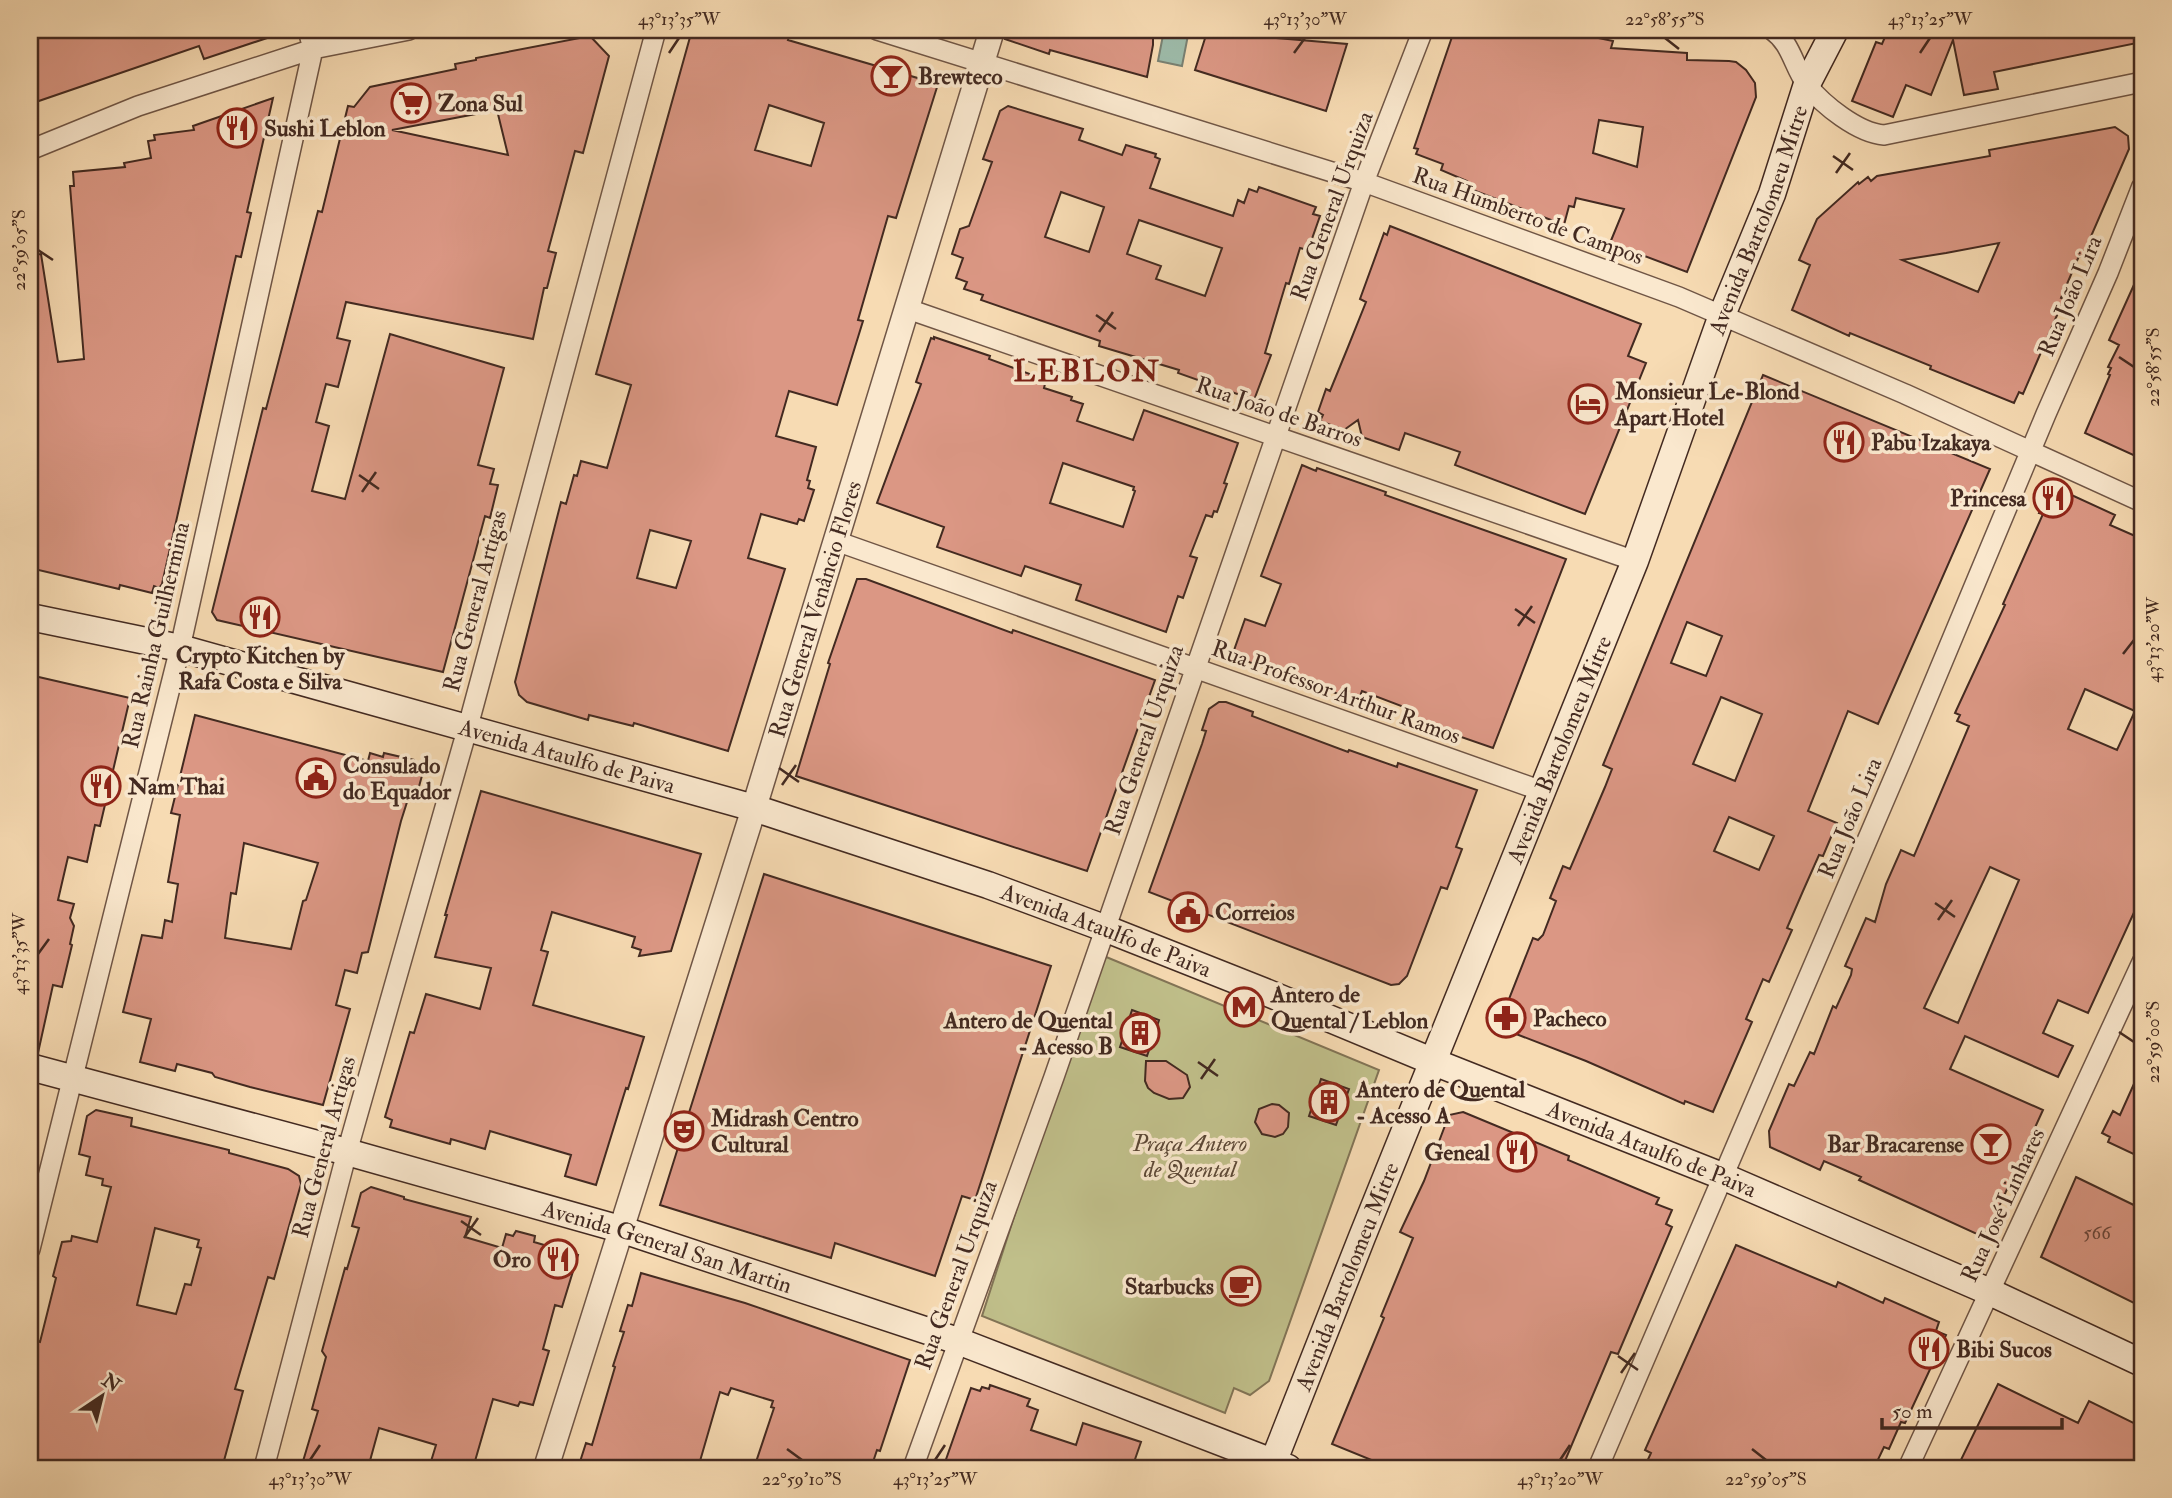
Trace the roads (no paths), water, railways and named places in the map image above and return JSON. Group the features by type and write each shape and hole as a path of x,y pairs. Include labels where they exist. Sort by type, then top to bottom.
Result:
{"main road":[{"name":"Avenida Bartolomeu Mitre","path":"1278,1466 1434,1062 1635,561 1722,315 1772,194 1807,84 1835,30"},
{"name":"Avenida Ataulfo de Paiva","path":"30,617 180,648 754,808 988,886 1104,928 1294,1003 1434,1062 1722,1176 1990,1292 2142,1363"},
{"name":"Avenida General San Martin","path":"30,1068 347,1152 620,1229 958,1341 1278,1466"}],"street":[{"name":"Rua Rainha Guilhermina","path":"30,1249 180,648 313,49 308,30"},
{"path":"30,150 138,106 313,49 408,30"},
{"name":"Rua General Artigas","path":"264,1468 347,1152 467,730 656,30"},
{"name":"Rua Humberto de Campos","path":"877,30 1364,182 1679,297 1905,394 2142,502"},
{"name":"Rua General Venâncio Flores","path":"546,1468 754,808 992,30"},
{"name":"Rua General Urquiza","path":"913,1468 1054,1077 1364,182 1423,30"},
{"path":"1772,30 1784,38 1807,84 1840,116 1871,134 1884,135 2142,82"},
{"name":"Rua João Lira","path":"1598,1468 1897,772 2030,452 2108,273 2142,186"},
{"name":"Rua João de Barros","path":"908,309 1635,561"},
{"name":"Rua Professor Arthur Ramos","path":"836,541 1542,791"},
{"name":"Rua José Linhares","path":"1908,1468 2142,962"}],"place":[{"name":"Brewteco","path":"891,76"},
{"name":"Zona Sul","path":"411,103"},
{"name":"Sushi Leblon","path":"237,128"},
{"name":"Monsieur Le-Blond Apart Hotel","path":"1588,404"},
{"name":"Pabu Izakaya","path":"1844,442"},
{"name":"Princesa","path":"2053,498"},
{"name":"Crypto Kitchen by Rafa Costa e Silva","path":"260,617"},
{"name":"Consulado do Equador","path":"316,778"},
{"name":"Nam Thai","path":"101,786"},
{"name":"Correios","path":"1188,912"},
{"name":"Antero de Quental / Leblon","path":"1244,1007"},
{"name":"Pacheco","path":"1506,1018"},
{"name":"Antero de Quental - Acesso B","path":"1140,1033"},
{"name":"Antero de Quental - Acesso A","path":"1329,1102"},
{"name":"Midrash Centro Cultural","path":"684,1131"},
{"name":"Bar Bracarense","path":"1991,1144"},
{"name":"Geneal","path":"1517,1152"},
{"name":"Oro","path":"558,1259"},
{"name":"Starbucks","path":"1241,1286"},
{"name":"Bibi Sucos","path":"1929,1349"}],"district":[{"name":"LEBLON","path":"1087,371"}],"park label":[{"name":"Praça Antero de Quental","path":"1190,1156"}]}
